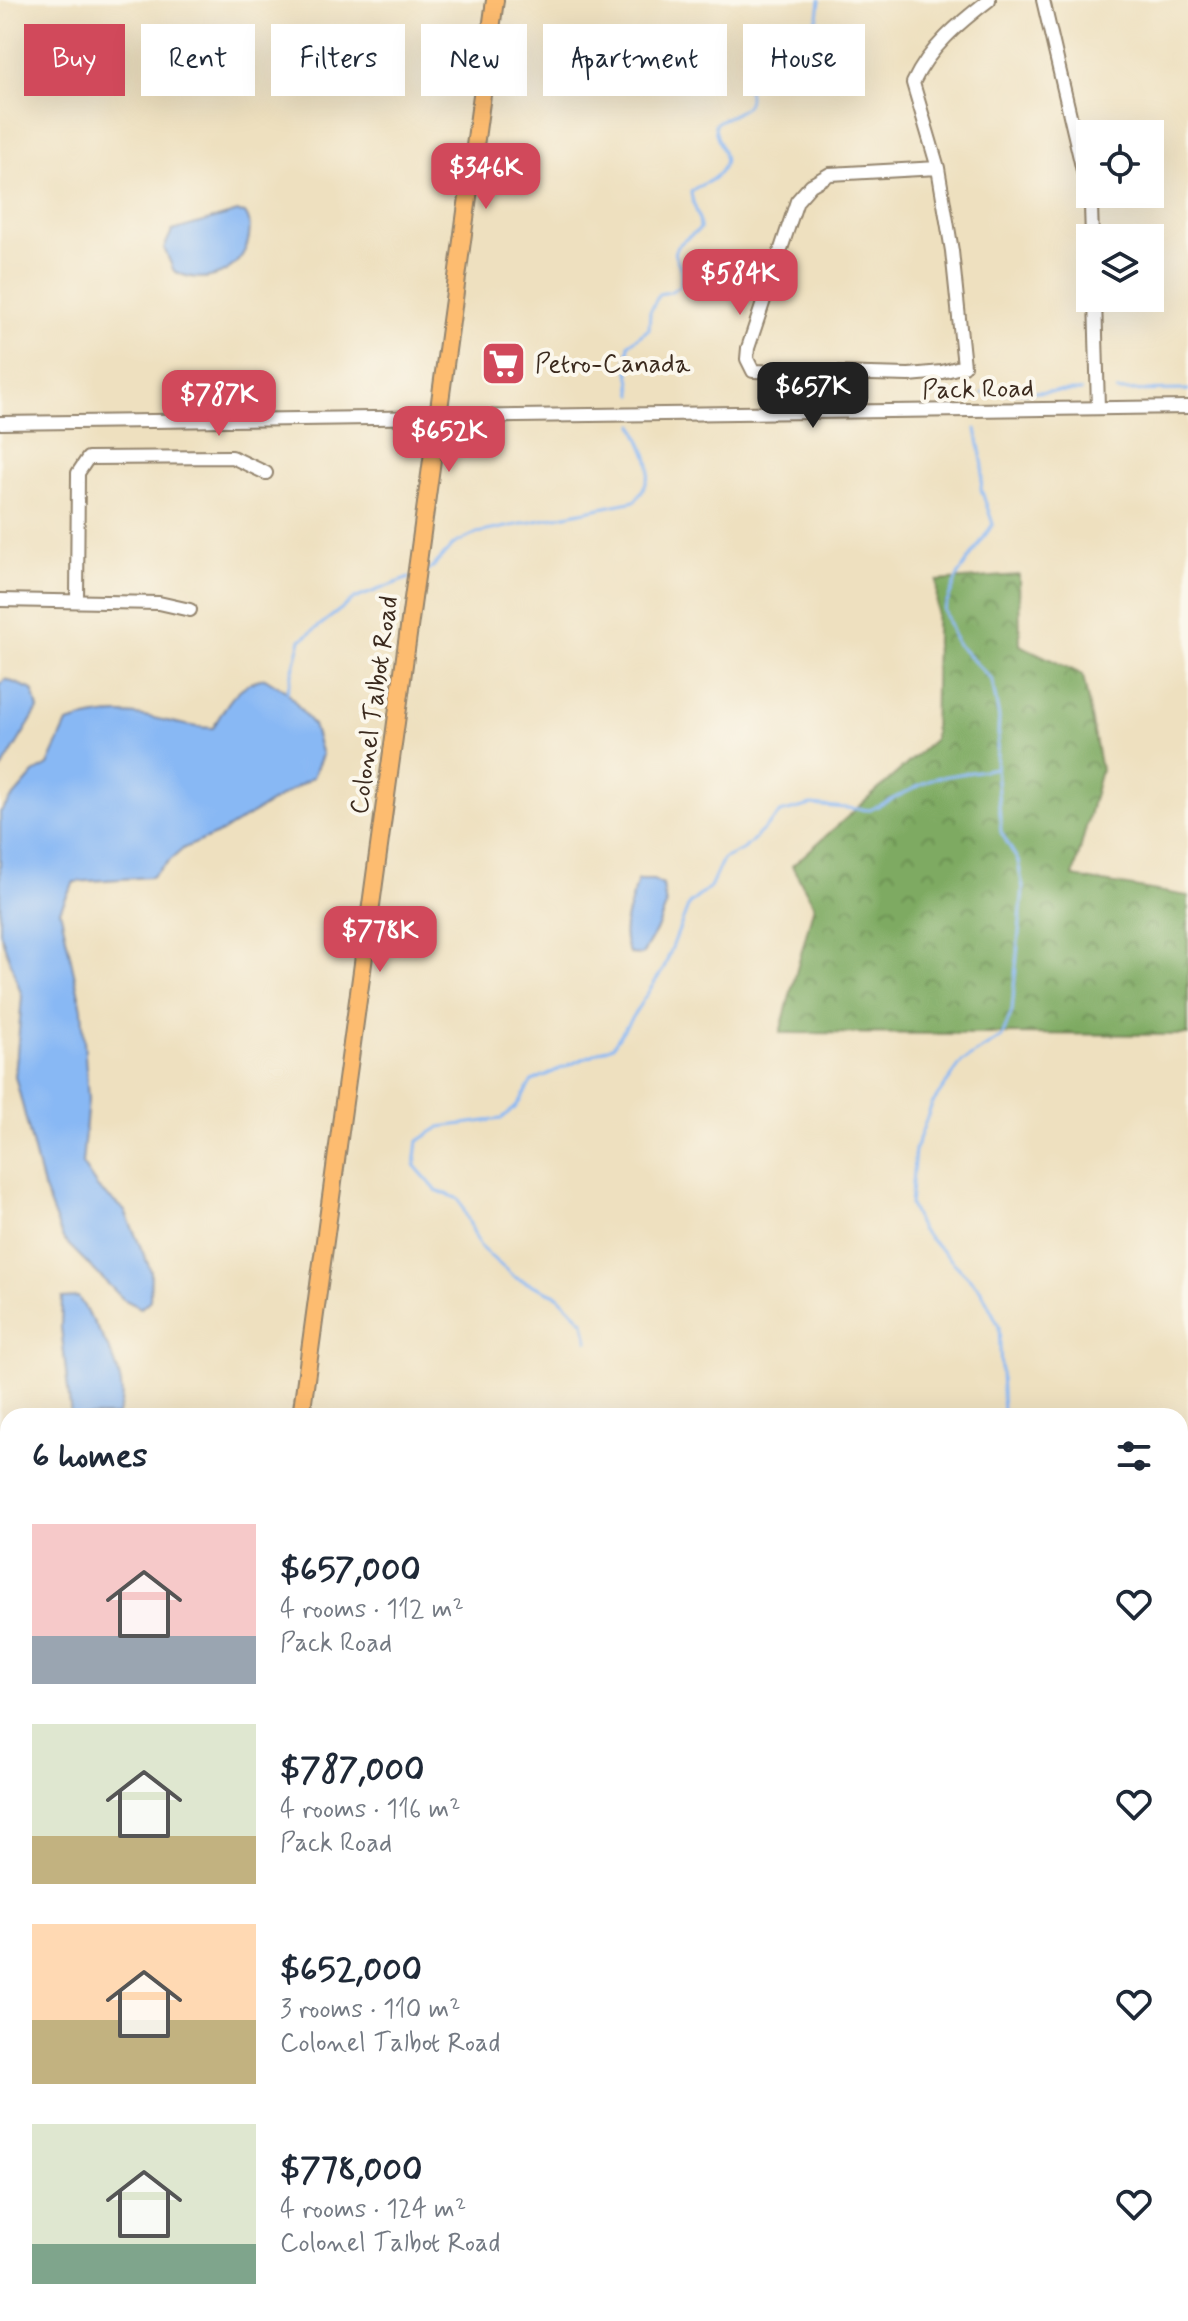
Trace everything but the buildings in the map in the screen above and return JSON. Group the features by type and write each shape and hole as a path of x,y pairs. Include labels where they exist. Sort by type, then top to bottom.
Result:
{"main road":[{"name":"Colonel Talbot Road","path":"302,1408 495,0"}],"street":[{"path":"938,168 830,174 811,185 797,201 748,348 747,359 753,371 909,375 964,366 952,251 938,168 913,83 921,65 940,43 989,0"},
{"path":"1043,0 1091,205 1092,224"},
{"path":"1095,312 1098,408"},
{"name":"Pack Road","path":"0,423 1188,407"},
{"path":"77,600 78,473 88,458 232,457 266,473"},
{"path":"0,600 159,603 190,610"}],"green space":[{"path":"1019,575 1020,645 1083,675 1101,770 1073,877 1188,896 1188,1035 780,1033 814,905 792,866 934,740 937,581"}],"water":[{"path":"238,212 245,213 248,219 249,237 245,249 231,268 221,274 198,278 174,271 164,248 172,231"},
{"path":"265,678 287,692 313,725 322,755 313,777 220,833 184,848 151,877 74,882 60,910 82,1009 88,1100 82,1164 98,1188 125,1211 151,1271 150,1300 141,1308 123,1299 63,1239 43,1187 15,1076 22,996 0,932 0,812 34,773 48,765 67,723 95,716 123,714 213,728 240,690"},
{"path":"5,679 33,690 38,709 0,772 0,686"},
{"path":"638,880 653,880 663,885 666,906 642,955 630,954 624,936 626,917"},
{"path":"78,1297 111,1354 121,1386 119,1408 70,1408 61,1327 62,1298"}],"waterway":[{"path":"633,395 627,360 629,344 649,329 650,312 659,294 680,286 680,266 675,252 700,229 691,191 714,178 724,164 715,124 746,106 749,96 746,69 773,60 813,24 818,17 820,0"},
{"path":"1117,391 1188,390"},
{"path":"983,393 1081,391"},
{"path":"424,572 433,567 454,544 477,533 635,501 647,480 649,464 634,425"},
{"path":"976,429 983,466 981,489 993,524 958,575 944,610 956,643 992,680 999,718 996,768 1001,832 1018,861 1023,888 1012,1011 1002,1037 962,1062 932,1104 915,1150 910,1205 921,1230 981,1290 999,1326 1003,1408"},
{"path":"287,692 301,640 354,599 409,578"},
{"path":"588,1341 584,1322 558,1296 514,1277 480,1247 459,1199 436,1190 415,1166 418,1141 440,1127 501,1119 516,1107 532,1081 613,1046 664,968 689,904 710,887 723,859 744,849 780,813 811,805 870,810 935,778 996,768"}],"place":[{"name":"Petro-Canada","path":"504,363"}]}
